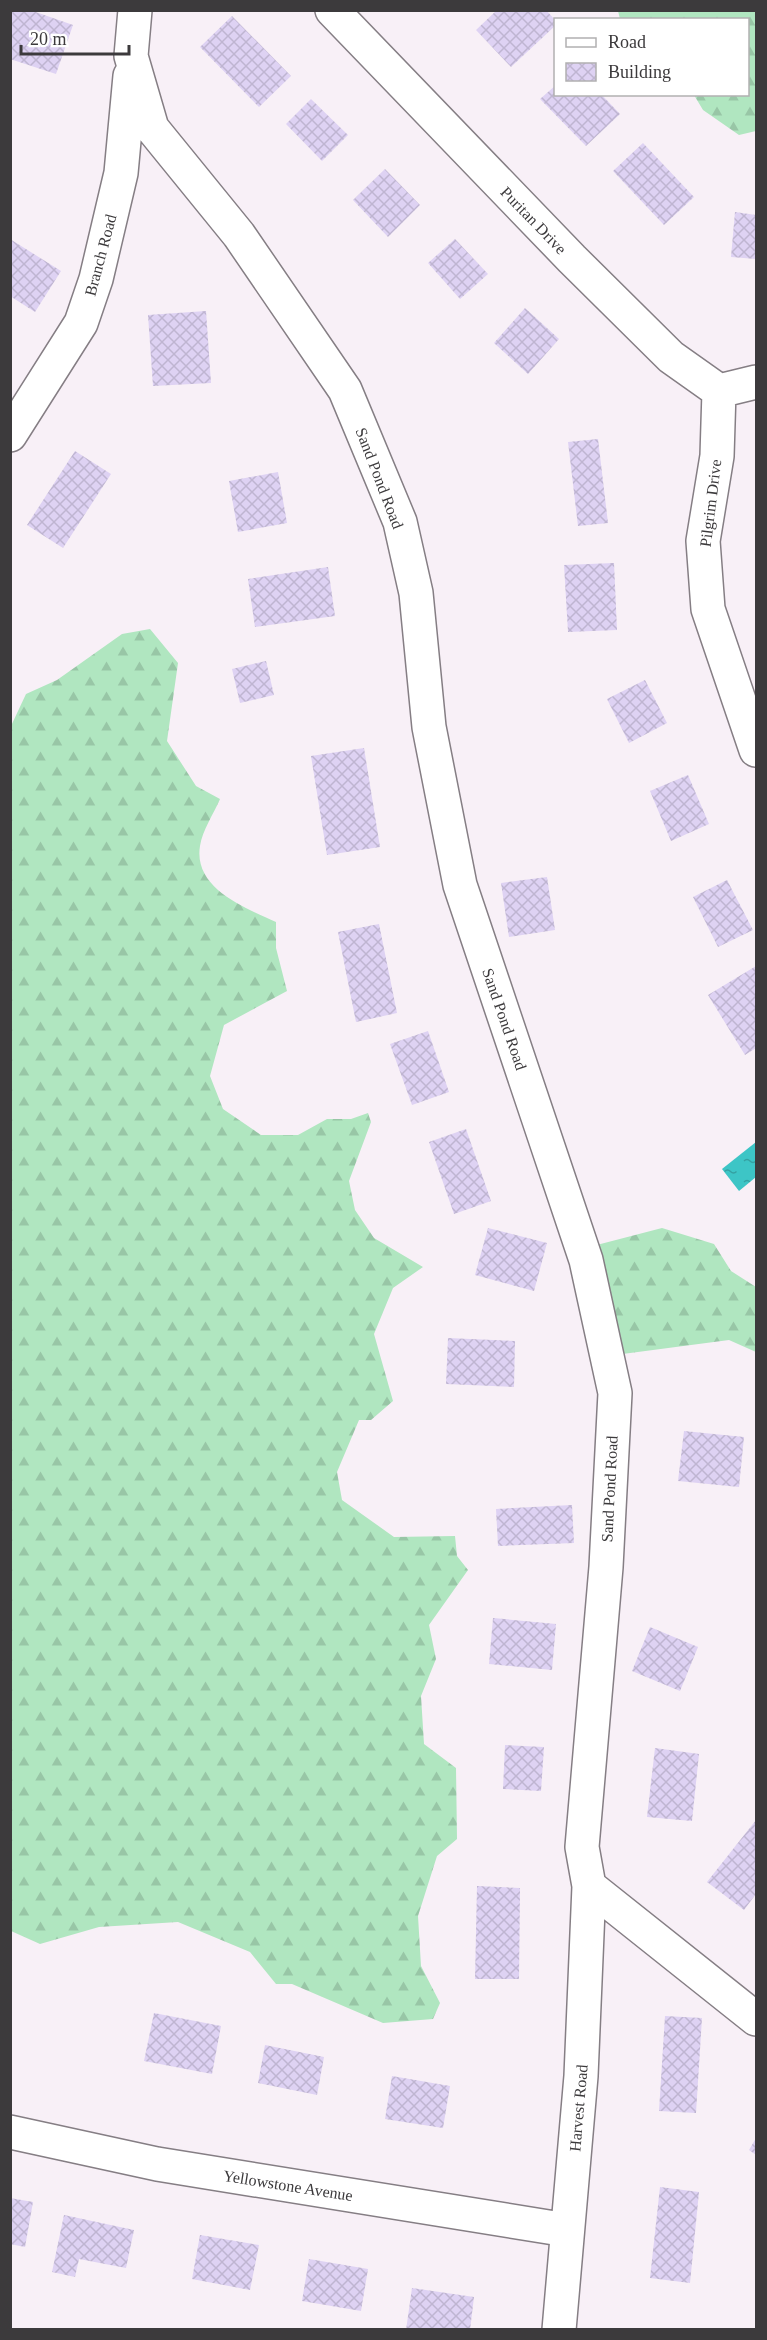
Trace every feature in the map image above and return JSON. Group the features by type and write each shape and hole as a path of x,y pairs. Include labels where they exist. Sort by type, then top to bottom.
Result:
{"street":[{"name":"Sand Pond Road","path":"135,10 131,56 152,128 239,236 345,390 400,522 416,592 429,727 460,885 586,1260 615,1393 606,1567 582,1847 589,1886"},
{"name":"Puritan Drive","path":"332,10 572,259 672,357 719,391"},
{"name":"Branch Road","path":"10,435 81,323 96,279 121,173 131,56"},
{"path":"719,391 756,382"},
{"name":"Pilgrim Drive","path":"719,391 717,456 704,541 708,609 756,750"},
{"path":"589,1886 756,2019"},
{"name":"Harvest Road","path":"559,2330 581,2076 589,1886"},
{"name":"Yellowstone Avenue","path":"10,2132 157,2163 567,2230"}],"green space":[{"path":"618,11 756,11 756,131 739,135 703,110 695,96 749,96 749,18 620,18"},
{"path":"150,629 178,663 167,741 196,786 220,799 201,840 200,861 205,874 224,895 276,922 276,948 287,991 224,1025 210,1076 223,1109 261,1135 298,1135 327,1119 351,1119 368,1113 371,1122 349,1181 355,1210 374,1238 423,1267 393,1288 374,1334 393,1401 371,1420 359,1420 337,1472 342,1500 394,1537 455,1536 457,1556 468,1570 429,1625 436,1659 421,1696 424,1744 456,1768 457,1839 437,1856 418,1916 421,1966 440,2003 433,2019 383,2023 292,1984 276,1984 250,1952 178,1922 99,1927 40,1944 11,1931 11,726 26,694 57,680 122,634"},
{"path":"662,1228 714,1244 731,1271 756,1287 756,1352 729,1340 615,1355 589,1247"}],"water":[{"path":"756,1142 756,1177 739,1191 722,1169"}],"building":[{"path":"10,10 30,10 73,25 56,74 10,59"},
{"path":"497,10 546,10 554,19 554,27 511,67 476,30"},
{"path":"232,16 291,76 259,107 200,47"},
{"path":"554,87 554,96 603,96 620,114 586,146 540,99"},
{"path":"311,99 348,135 322,161 286,124"},
{"path":"643,143 694,197 664,225 613,171"},
{"path":"385,169 420,205 388,237 353,200"},
{"path":"735,212 756,215 756,259 731,257"},
{"path":"10,239 61,271 35,312 10,296"},
{"path":"455,239 488,274 460,299 428,263"},
{"path":"525,308 559,339 528,374 494,343"},
{"path":"206,311 211,383 153,386 148,315"},
{"path":"598,439 608,523 578,526 568,442"},
{"path":"75,451 111,474 63,548 27,525"},
{"path":"278,472 287,523 238,532 229,481"},
{"path":"614,563 617,630 568,632 564,565"},
{"path":"328,567 335,616 255,627 248,579"},
{"path":"266,661 274,695 240,703 232,669"},
{"path":"645,680 667,723 629,743 607,699"},
{"path":"364,748 380,847 327,855 311,756"},
{"path":"688,775 709,824 671,841 650,791"},
{"path":"547,877 555,930 509,937 501,883"},
{"path":"727,880 753,930 718,947 693,897"},
{"path":"379,924 397,1013 356,1022 338,932"},
{"path":"756,966 756,1048 745,1055 708,995"},
{"path":"428,1031 449,1092 412,1105 390,1044"},
{"path":"466,1129 491,1201 454,1214 429,1142"},
{"path":"488,1228 547,1243 534,1291 475,1275"},
{"path":"448,1338 515,1341 514,1387 446,1384"},
{"path":"684,1431 744,1437 739,1487 678,1481"},
{"path":"572,1505 574,1543 498,1546 496,1509"},
{"path":"493,1618 556,1624 552,1670 489,1664"},
{"path":"650,1627 698,1647 680,1691 632,1671"},
{"path":"505,1745 544,1747 541,1791 503,1789"},
{"path":"655,1748 699,1754 692,1821 647,1817"},
{"path":"756,1820 756,1894 744,1910 707,1882"},
{"path":"477,1886 520,1888 519,1979 475,1979"},
{"path":"154,2013 221,2026 212,2074 144,2061"},
{"path":"665,2016 702,2018 696,2113 659,2111"},
{"path":"265,2045 324,2057 317,2095 258,2083"},
{"path":"392,2076 450,2086 443,2128 385,2119"},
{"path":"756,2138 756,2155 749,2150"},
{"path":"660,2187 699,2192 690,2283 650,2278"},
{"path":"10,2198 33,2202 25,2247 10,2244"},
{"path":"64,2215 134,2230 126,2268 79,2259 75,2277 52,2272"},
{"path":"200,2235 259,2245 250,2290 192,2279"},
{"path":"309,2259 368,2269 361,2311 302,2301"},
{"path":"412,2288 474,2297 470,2330 406,2330"}]}
